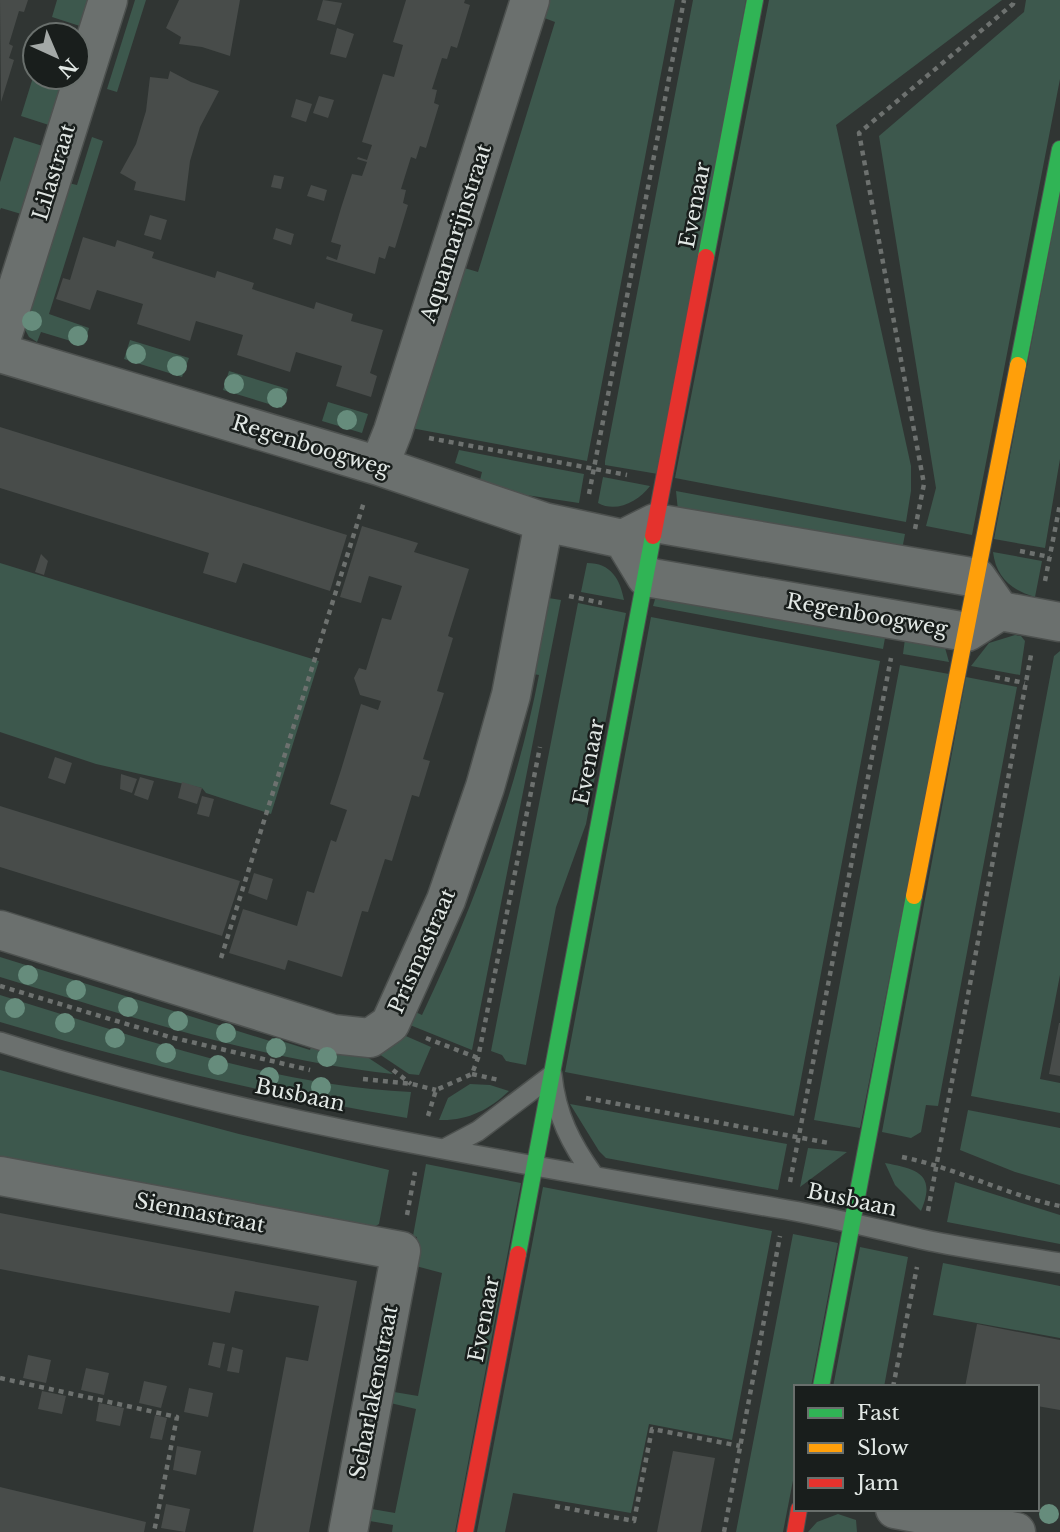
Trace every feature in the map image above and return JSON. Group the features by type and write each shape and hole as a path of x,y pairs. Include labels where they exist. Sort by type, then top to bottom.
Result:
{"main road":[{"name":"Evenaar","path":"639,531 755,0"},
{"path":"821,1385 1060,149"},
{"name":"Evenaar","path":"465,1532 534,1166 553,1084 646,577"},
{"path":"795,1532 799,1511"}],"street":[{"name":"Lilastraat","path":"0,343 108,0"},
{"name":"Aquamarijnstraat","path":"379,466 530,0"},
{"name":"Regenboogweg","path":"0,353 379,466 544,522 639,531 908,566 977,578"},
{"name":"Prismastraat","path":"0,930 351,1038 370,1038 390,1024 446,900 485,787 511,695 544,522"},
{"path":"639,531 646,577"},
{"name":"Regenboogweg","path":"646,577 967,632"},
{"path":"977,578 1000,611"},
{"path":"967,632 1000,611 1049,619"},
{"name":"Siennastraat","path":"0,1176 401,1251"},
{"name":"Scharlakenstraat","path":"348,1532 401,1251"},
{"path":"906,1511 1016,1532"}],"lane":[{"name":"Busbaan","path":"0,1042 64,1063 258,1111 534,1166 851,1221 922,1239 1060,1263"},
{"path":"446,1148 478,1131 532,1087 553,1084 557,1111 573,1147 594,1176"}],"path":[{"path":"908,566 923,484 859,133 1013,4 1014,0"},
{"path":"210,995 363,504 379,466"},
{"path":"893,1385 936,1164 1049,619 1060,504"},
{"path":"724,1532 898,620"},
{"path":"0,986 170,1037 278,1065 316,1071"},
{"path":"390,1024 478,1058"},
{"path":"472,1074 532,1087"},
{"path":"354,1078 412,1084 436,1090"},
{"path":"553,1084 798,1138 936,1164 1035,1201 1060,1206"},
{"path":"0,1378 177,1417 154,1532"},
{"path":"555,1506 634,1521 652,1429 740,1446"}],"green space":[{"path":"57,0 95,0 88,21 64,21 52,17"},
{"path":"135,0 146,0 117,92 107,89"},
{"path":"544,0 675,0 587,461 411,428 461,267 478,272 555,22 539,16"},
{"path":"693,0 746,0 658,474 605,465 605,461"},
{"path":"769,0 1002,0 836,125 911,466 911,491 906,522 675,478"},
{"path":"1026,0 1060,0 1060,79 972,535 926,526 936,488 879,136 1024,12"},
{"path":"29,91 67,91 55,127 21,116"},
{"path":"14,137 49,148 28,216 1,208 0,210 0,182"},
{"path":"92,137 103,141 49,314 89,328 84,345 41,332 37,342 29,337 23,326 64,182 77,185"},
{"path":"1060,193 1060,459 1045,548 994,539"},
{"path":"130,340 189,358 182,377 124,359"},
{"path":"229,371 288,389 282,408 223,390"},
{"path":"328,402 368,414 362,433 322,421"},
{"path":"459,450 584,474 579,503 506,492 479,484 482,472 455,463"},
{"path":"603,477 650,486 633,501 619,506 605,506 598,503"},
{"path":"676,491 905,534 901,555 678,511"},
{"path":"993,552 1042,561 1035,597 1019,591 1006,581 997,569"},
{"path":"0,563 319,661 271,814 206,793 202,788 96,764 0,732"},
{"path":"587,563 602,566 613,574 620,585 624,600 581,592"},
{"path":"656,596 887,627 883,649 653,606"},
{"path":"542,597 561,600 472,1050 405,1023 411,1010 422,1015 476,891 506,806 539,675 528,673"},
{"path":"578,603 626,613 586,824 556,907 526,1065 506,1061 502,1055 491,1051"},
{"path":"651,617 880,661 794,1116 565,1072"},
{"path":"906,631 942,637 949,662 903,654"},
{"path":"1015,635 1021,636 1025,641 1020,675 971,666 989,643"},
{"path":"1060,651 1060,975 1040,1079 1060,1083 1060,1113 971,1096 1054,656"},
{"path":"900,665 949,674 860,1128 814,1120"},
{"path":"966,677 1017,687 938,1106 926,1105 921,1132 911,1138 882,1132"},
{"path":"0,957 270,1041 272,1038 310,1050 313,1041 364,1055 393,1074 244,1047 97,1007 0,977"},
{"path":"0,995 152,1042 254,1069 358,1088 411,1092 407,1118 202,1076 0,1022"},
{"path":"399,1033 431,1047 419,1075 409,1074 376,1052"},
{"path":"0,1070 239,1134 389,1170 379,1224 365,1233 0,1157"},
{"path":"470,1084 490,1085 509,1091 494,1104 477,1113 459,1119 439,1120 448,1098"},
{"path":"570,1104 787,1144 778,1190 606,1158"},
{"path":"968,1110 1060,1128 1060,1185 1015,1172 960,1150"},
{"path":"808,1148 847,1152 800,1187"},
{"path":"885,1163 921,1175 926,1188 921,1211 895,1185"},
{"path":"426,1164 521,1183 455,1532 392,1532 393,1525 364,1520 366,1508 395,1513 416,1409 386,1402 388,1391 418,1396 442,1273 412,1265 417,1237 413,1236"},
{"path":"955,1182 1060,1215 1060,1244 947,1222"},
{"path":"543,1187 772,1231 732,1440 649,1424 631,1513 513,1493 505,1532 477,1532"},
{"path":"793,1234 838,1243 811,1385 794,1385 794,1475 783,1532 736,1532"},
{"path":"860,1247 908,1257 884,1385 833,1385"},
{"path":"943,1263 1060,1286 1060,1338 933,1315"},
{"path":"838,1514 856,1520 857,1532 808,1532 817,1522"}],"building":[{"path":"0,0 28,0 24,12 19,11 9,44 13,46 9,58 14,60 1,102"},
{"path":"179,0 240,0 230,56 202,47 179,44 181,37 166,28"},
{"path":"323,0 342,3 335,25 317,20"},
{"path":"406,0 465,0 464,3 470,5 457,48 451,46 447,59 442,58 432,89 437,90 434,103 439,105 426,148 420,146 416,159 411,157 401,189 406,190 403,203 408,205 395,248 389,246 385,259 379,257 375,274 326,259 327,256 337,260 341,245 331,242 352,174 362,176 367,162 357,159 367,160 372,145 362,142 383,74 394,77 403,45 393,42"},
{"path":"337,28 354,34 346,58 330,54"},
{"path":"170,71 191,82 219,91 200,127 190,161 185,201 134,190 136,182 120,173 136,144 146,111 150,77 168,79"},
{"path":"319,96 334,100 328,118 313,113"},
{"path":"296,99 312,104 306,122 291,117"},
{"path":"274,175 284,177 281,189 271,187"},
{"path":"311,185 327,190 324,201 307,196"},
{"path":"150,215 167,220 161,240 144,235"},
{"path":"276,228 294,234 291,245 273,239"},
{"path":"83,237 115,247 117,240 154,252 152,258 215,278 217,271 254,283 252,289 314,309 316,302 353,314 351,321 383,330 370,373 377,376 371,397 336,386 342,366 296,352 290,372 237,355 243,335 196,321 190,341 137,324 143,304 97,290 90,310 56,299 63,278 70,280"},
{"path":"0,427 347,535 330,591 243,563 236,583 203,573 209,553 0,488"},
{"path":"362,526 418,543 414,552 469,569 448,636 453,638 437,691 444,693 423,759 430,761 419,797 412,795 392,861 385,859 368,912 362,911 342,977 288,960 285,970 229,953 243,909 297,926 307,891 314,893 331,840 336,842 347,810 330,804 361,704 378,710 381,701 360,695 354,678 359,668 366,670 382,618 391,620 402,586 369,576 361,603 340,597"},
{"path":"41,554 48,561 44,575 35,572"},
{"path":"55,757 72,763 65,784 48,778"},
{"path":"121,774 137,779 132,793 120,789"},
{"path":"140,777 154,781 148,800 134,795"},
{"path":"182,782 202,788 197,804 178,798"},
{"path":"202,796 214,799 209,817 197,814"},
{"path":"0,806 240,881 222,936 0,867"},
{"path":"254,873 273,879 267,900 248,893"},
{"path":"1060,1023 1060,1076 1049,1074"},
{"path":"0,1213 357,1281 309,1532 253,1532 286,1357 308,1361 319,1306 235,1291 230,1313 0,1269"},
{"path":"977,1324 1060,1340 1060,1410 1039,1406 1039,1385 965,1385"},
{"path":"213,1342 225,1344 220,1368 208,1365"},
{"path":"232,1347 243,1350 239,1373 227,1371"},
{"path":"28,1355 51,1360 46,1383 23,1378"},
{"path":"86,1368 109,1373 104,1395 81,1390"},
{"path":"144,1381 167,1386 161,1408 139,1403"},
{"path":"189,1388 213,1393 208,1417 184,1412"},
{"path":"42,1391 66,1396 62,1414 38,1409"},
{"path":"99,1403 124,1408 120,1426 96,1421"},
{"path":"155,1415 167,1418 162,1440 150,1438"},
{"path":"177,1446 201,1451 196,1475 173,1470"},
{"path":"673,1451 715,1458 701,1532 657,1532"},
{"path":"0,1487 146,1522 144,1532 0,1532"},
{"path":"166,1504 190,1509 185,1532 161,1528"}],"traffic: fast":[{"path":"706,257 755,0"},
{"path":"1018,365 1060,149"},
{"path":"518,1254 653,536"},
{"path":"821,1385 914,896"}],"traffic: slow":[{"path":"914,896 1018,365"}],"traffic: jam":[{"path":"653,536 706,257"},
{"path":"465,1532 518,1254"},
{"path":"795,1532 799,1511"}]}
